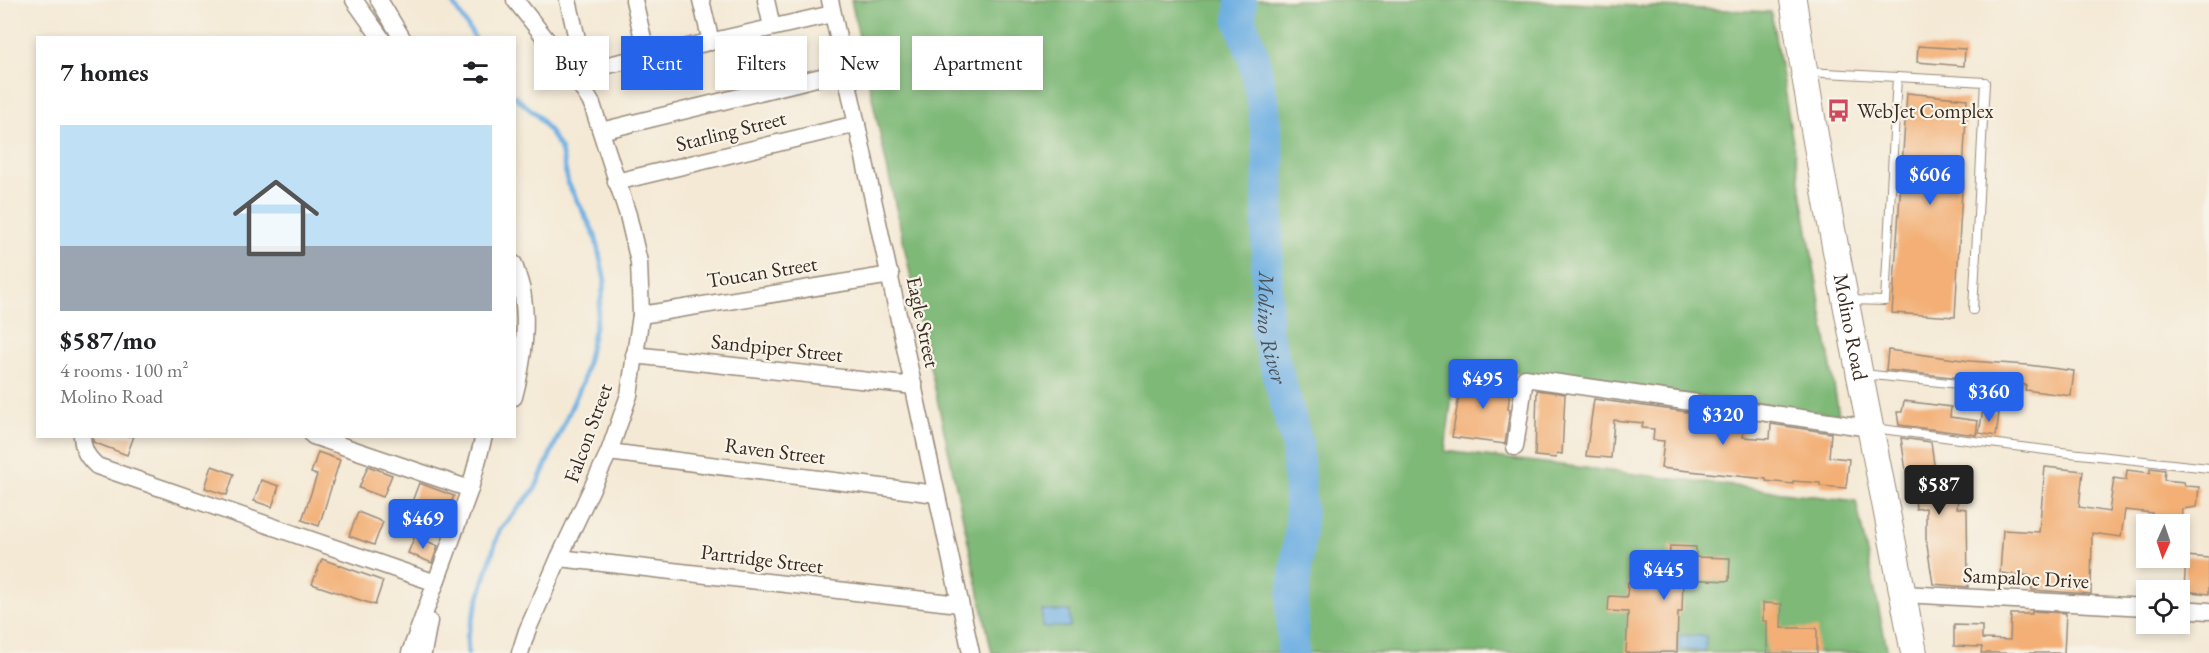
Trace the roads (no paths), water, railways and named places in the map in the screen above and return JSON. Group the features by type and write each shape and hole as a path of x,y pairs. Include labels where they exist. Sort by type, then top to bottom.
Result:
{"main road":[{"name":"Molino Road","path":"1793,0 1846,299 1914,653"}],"street":[{"path":"354,0 380,36"},
{"path":"379,0 401,36"},
{"path":"515,0 547,36"},
{"path":"568,0 573,36"},
{"path":"634,0 642,36"},
{"path":"701,0 711,42"},
{"path":"766,0 772,27"},
{"path":"703,44 772,27 831,7"},
{"name":"Eagle Street","path":"831,7 837,36"},
{"path":"601,131 819,77"},
{"name":"Falcon Street","path":"520,653 527,631 559,558 609,452 629,395 640,315 639,262 628,215 586,90"},
{"name":"Eagle Street","path":"849,90 971,653"},
{"name":"Starling Street","path":"616,182 857,124"},
{"path":"516,271 523,297 523,356 516,388"},
{"name":"Toucan Street","path":"640,315 891,275"},
{"name":"Sandpiper Street","path":"634,355 914,386"},
{"path":"1515,447 1525,378 1870,428"},
{"path":"82,438 88,458 97,466 436,583"},
{"path":"319,438 470,489"},
{"path":"410,653 470,489 483,438"},
{"path":"470,489 495,438"},
{"name":"Raven Street","path":"609,452 936,495"},
{"name":"Partridge Street","path":"559,558 959,604"},
{"path":"423,653 436,583"},
{"name":"Sampaloc Drive","path":"1903,594 2136,606"},
{"path":"2190,610 2209,611"}],"lane":[{"path":"1804,72 1985,82 1973,310"},
{"path":"1846,299 1885,302 1897,77"},
{"path":"1860,374 1968,385"},
{"path":"1870,428 2209,468"}],"water":[{"path":"1042,611 1070,611 1070,627 1042,627"},
{"path":"1679,635 1706,636 1705,651 1679,650"}],"waterway":[{"path":"451,0 474,36"},
{"name":"Molino River","path":"1241,0 1240,20 1253,55 1264,109 1269,160 1266,331 1297,443 1301,521 1292,607 1293,653"},
{"path":"468,653 467,637 499,531 535,489 583,381 605,281 595,235 568,183 561,150 537,115 516,98"}],"place":[{"name":"WebJet Complex","path":"1839,111"}]}
